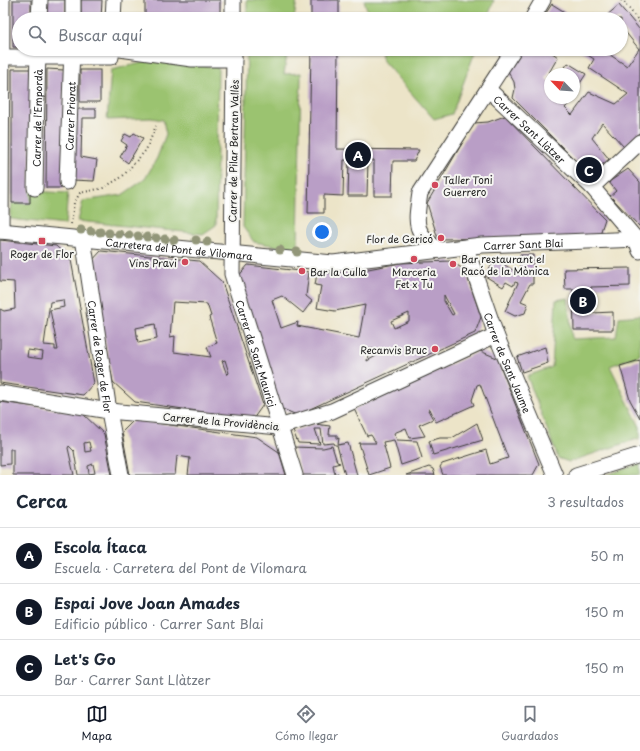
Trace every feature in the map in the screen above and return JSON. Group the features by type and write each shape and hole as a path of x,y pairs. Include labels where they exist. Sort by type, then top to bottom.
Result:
{"street":[{"path":"0,231 2,0"},
{"path":"39,12 40,0"},
{"path":"73,12 74,0"},
{"path":"113,12 114,0"},
{"path":"121,0 121,12"},
{"path":"233,0 233,12"},
{"path":"536,12 543,0"},
{"path":"1,57 12,56"},
{"name":"Carrer de l'Empordà","path":"35,188 38,56"},
{"name":"Carrer Priorat","path":"67,182 72,56"},
{"path":"170,56 192,59 217,56"},
{"name":"Carrer de Pilar Bertran Vallès","path":"231,253 234,56"},
{"path":"439,250 426,242 419,233 416,216 420,193 510,56"},
{"name":"Carrer Sant Llàtzer","path":"488,90 592,187 639,243"},
{"path":"592,187 640,142"},
{"name":"Carretera del Pont de Vilomara","path":"0,231 328,263 359,260"},
{"name":"Carrer de Roger de Flor","path":"77,238 121,475"},
{"name":"Carrer Sant Blai","path":"359,260 482,245 639,243"},
{"name":"Carrer de Sant Jaume","path":"466,248 496,335 555,475"},
{"name":"Carrer de Sant Maurici","path":"231,253 232,274 279,428 295,475"},
{"name":"Carrer de la Providència","path":"0,393 108,411 279,428 332,411 496,335"},
{"path":"576,475 640,455"}],"path":[{"path":"621,0 640,23"},
{"path":"77,238 73,208 80,193 103,188 122,177 146,150 156,126"}],"green space":[{"path":"247,0 297,0 295,12 247,12"},
{"path":"364,0 494,0 490,12 368,12"},
{"path":"247,56 287,56 284,74 301,73 298,250 254,242 243,227"},
{"path":"382,56 473,56 452,114 434,119 383,61"},
{"path":"150,61 218,67 216,225 203,234 78,221 83,201 122,195 145,179 157,158 166,134 163,120 151,118 107,120 111,70"},
{"path":"30,191 68,193 65,225 10,219 12,203 30,203"},
{"path":"568,298 572,339 616,337 619,317 640,315 640,355 610,366 640,427 640,438 569,462 558,458 527,376 552,367 556,300"},
{"path":"640,464 640,475 605,475"}],"building":[{"path":"13,0 31,0 31,12 13,12"},
{"path":"47,0 65,0 65,12 47,12"},
{"path":"81,0 102,0 101,12 81,12"},
{"path":"145,0 220,0 220,12 145,12"},
{"path":"311,0 339,0 339,12 311,12"},
{"path":"552,4 565,12 547,12"},
{"path":"619,5 625,12 611,12"},
{"path":"628,16 640,30 640,132 624,147 602,123 592,138 609,159 596,170 584,169 513,98 515,89 514,82 508,71 518,56 557,56 558,57 552,68 544,68 544,104 569,104 565,108 572,115 589,92 616,104 628,94 589,68 594,59 589,56 612,56 627,66 639,49 628,35"},
{"path":"311,56 338,56 337,149 419,150 414,161 393,161 392,196 374,196 374,160 368,160 367,196 348,196 349,160 344,160 343,196 324,195 324,213 308,213"},
{"path":"568,63 576,68 564,68"},
{"path":"12,69 31,69 30,203 12,203"},
{"path":"47,69 64,70 64,188 46,188"},
{"path":"80,70 100,70 100,102 80,102"},
{"path":"580,70 586,74 580,83"},
{"path":"72,109 96,109 96,118 82,118 81,157 97,160 94,181 72,180"},
{"path":"505,116 605,219 599,237 438,239 427,203 474,123 488,122"},
{"path":"134,133 143,138 128,163 120,157 127,145 121,141 125,134 131,137"},
{"path":"628,169 640,182 640,227 610,196 616,191 609,182"},
{"path":"0,240 56,246 71,260 94,383 83,395 0,383 0,309 4,311 15,309 14,282 0,281","holes":["63,300 64,307 50,310 58,350 55,350 55,346 44,345 50,302","28,350 43,352 42,359 27,357"]},
{"path":"101,251 199,261 222,282 263,405 253,419 135,402 113,382 90,263","holes":["173,302 207,304 211,316 209,317 217,343 207,347 211,357 174,352 175,336 170,337","155,324 157,339 138,343 136,328","225,360 229,373 227,375 222,361"]},
{"path":"520,255 533,255 533,284 530,284 521,301 528,304 525,313 515,316 505,311 518,283 515,282 513,286 506,282 503,287 485,276 496,259 520,275"},
{"path":"450,261 465,270 481,317 475,333 297,415 280,408 237,278 248,265 309,272 306,296 312,301 303,313 282,296 272,300 281,328 298,322 297,326 359,338 365,305 335,311 317,308 321,286 315,285 317,273 347,273 400,263","holes":["444,295 454,314 452,315 444,301","409,313 409,321 394,328 391,321","369,349 373,349 376,356 367,361"]},
{"path":"630,268 630,286 591,287 592,313 613,312 613,330 574,330 573,289 565,289 564,269"},
{"path":"545,347 548,363 522,372 517,357"},
{"path":"480,351 497,358 539,464 533,475 443,475 440,467 442,464 486,450 490,464 508,458 480,384 477,385 472,400 474,405 436,422 430,409 428,410 433,419 419,425 425,436 410,438 406,428 394,433 397,440 417,441 422,458 401,465 394,440 383,442 390,468 369,475 359,443 376,443 371,435 367,436 354,409"},
{"path":"640,360 640,418 630,400 620,366"},
{"path":"0,402 82,413 104,434 112,475 78,475 74,451 69,446 68,448 74,475 13,475 13,449 10,449 10,464 0,465","holes":["89,442 91,451 85,452 84,443","93,464 95,473 89,474 88,466"]},
{"path":"134,420 257,437 279,452 286,475 188,475 190,458 177,456 175,475 130,475 122,432"},
{"path":"477,423 483,440 433,455 429,441 440,438 452,438"},
{"path":"314,424 330,426 329,435 337,435 337,439 339,438 338,445 348,443 357,475 345,475 337,445 334,443 323,444 321,429 315,429 320,444 298,443 293,431"},
{"path":"332,446 337,462 340,463 333,465 335,474 338,473 339,475 302,475 293,447 323,448"},
{"path":"429,467 433,469 435,475 406,475"}],"place":[{"name":"Escola Ítaca","path":"358,155"},
{"name":"Let's Go","path":"589,170"},
{"name":"Taller Toni Guerrero","path":"435,185"},
{"name":"Flor de Gericó","path":"441,238"},
{"name":"Roger de Flor","path":"42,241"},
{"name":"Marceria Fet x Tu","path":"414,259"},
{"name":"Vins Pravi","path":"185,262"},
{"name":"Bar restaurant el Racó de la Mònica","path":"453,264"},
{"name":"Bar la Culla","path":"302,271"},
{"name":"Espai Jove Joan Amades","path":"583,301"},
{"name":"Recanvis Bruc","path":"435,349"}]}
